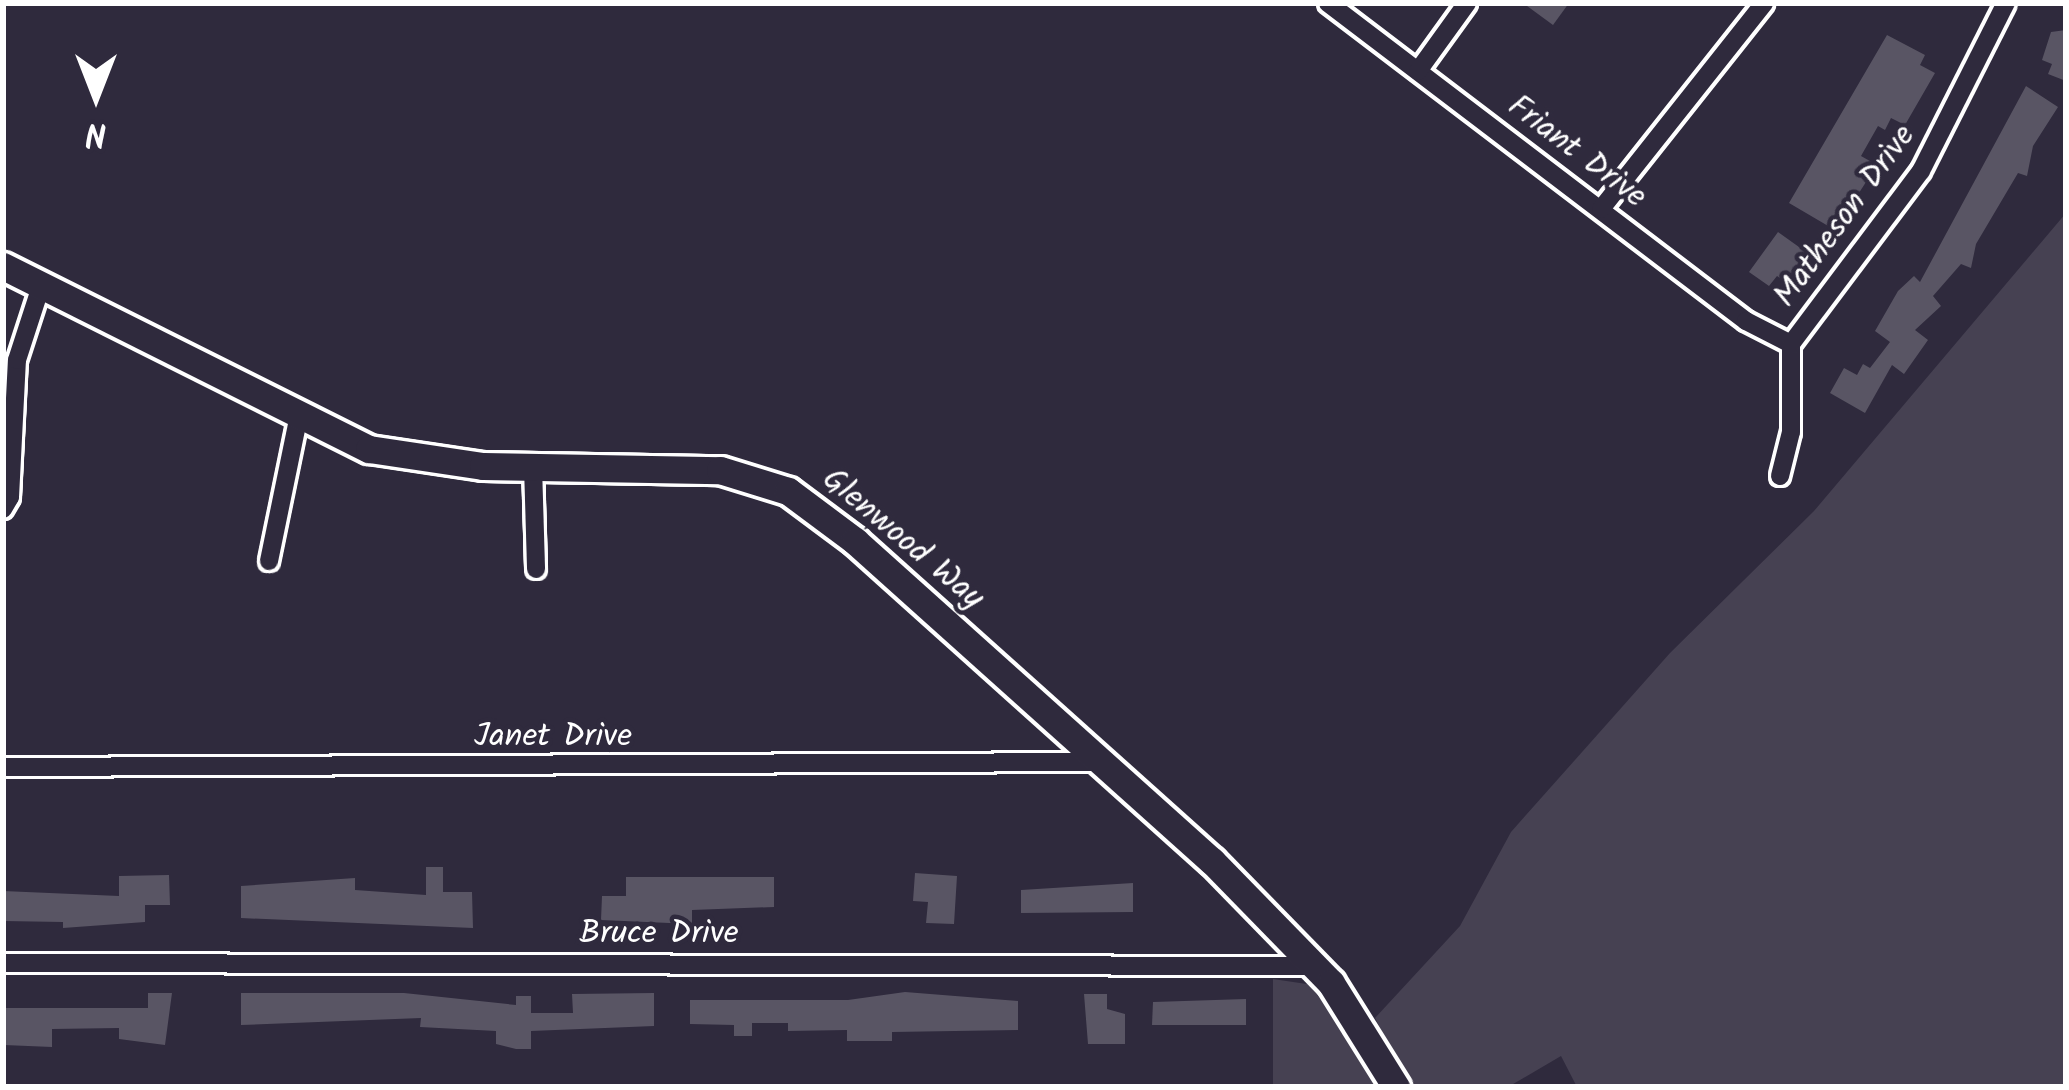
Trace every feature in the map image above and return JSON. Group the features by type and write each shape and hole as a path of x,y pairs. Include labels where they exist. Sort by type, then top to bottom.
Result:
{"street":[{"name":"Friant Drive","path":"1328,3 1746,321 1791,344"},
{"path":"1418,70 1467,3"},
{"path":"1601,209 1764,3"},
{"name":"Matheson Drive","path":"1780,476 1791,432 1791,344 1921,171 2006,3"},
{"name":"Glenwood Way","path":"3,266 298,420 402,458 720,470 788,491 855,541 1102,762 1316,966 1396,1087"},
{"path":"3,508 10,497 17,360 41,286"},
{"path":"269,561 298,420"},
{"path":"533,466 536,569"},
{"name":"Janet Drive","path":"3,767 1102,762"},
{"name":"Bruce Drive","path":"3,963 1316,966"}],"shaded area":[{"path":"2066,213 2066,1087 1577,1087 1561,1056 1508,1087 1411,1087 1375,1018 1460,926 1511,832 1670,653 1814,511"},
{"path":"1273,979 1320,986 1379,1087 1273,1087"}],"building":[{"path":"1523,3 1569,3 1553,25"},
{"path":"2066,30 2066,81 2048,74 2052,64 2042,60 2051,32"},
{"path":"1887,35 1925,55 1920,65 1935,73 1905,125 1891,118 1885,130 1878,126 1861,156 1877,165 1835,230 1789,203"},
{"path":"2026,86 2058,107 2033,146 2027,176 2018,173 1976,244 1971,268 1961,264 1933,296 1941,306 1915,330 1928,340 1904,374 1892,365 1865,413 1830,393 1844,368 1857,375 1863,364 1870,368 1890,342 1875,331 1898,291 1914,276 1920,282"},
{"path":"1778,232 1813,257 1792,286 1777,276 1769,286 1749,272"},
{"path":"426,867 443,867 443,892 472,892 473,928 241,918 241,886 355,878 355,890 426,895"},
{"path":"915,873 957,876 954,924 926,923 928,902 913,901"},
{"path":"169,875 170,905 145,905 145,922 63,928 63,922 3,921 3,891 119,896 119,876"},
{"path":"626,877 774,877 774,907 692,910 692,924 601,920 602,896 626,896"},
{"path":"1133,883 1133,912 1021,913 1021,890"},
{"path":"905,992 1018,1001 1018,1030 892,1032 892,1041 847,1041 847,1030 788,1031 788,1023 752,1023 752,1036 734,1036 734,1025 690,1024 690,1000 848,1000"},
{"path":"148,993 172,993 165,1045 119,1039 119,1028 52,1029 52,1047 4,1045 5,1008 148,1008"},
{"path":"241,993 404,993 516,1005 516,996 531,996 531,1013 573,1013 572,994 654,993 654,1026 531,1031 531,1049 516,1049 496,1044 496,1031 420,1027 421,1018 241,1025"},
{"path":"1084,994 1107,994 1107,1009 1125,1014 1125,1044 1088,1044"},
{"path":"1246,999 1246,1025 1152,1025 1153,1002"}]}
